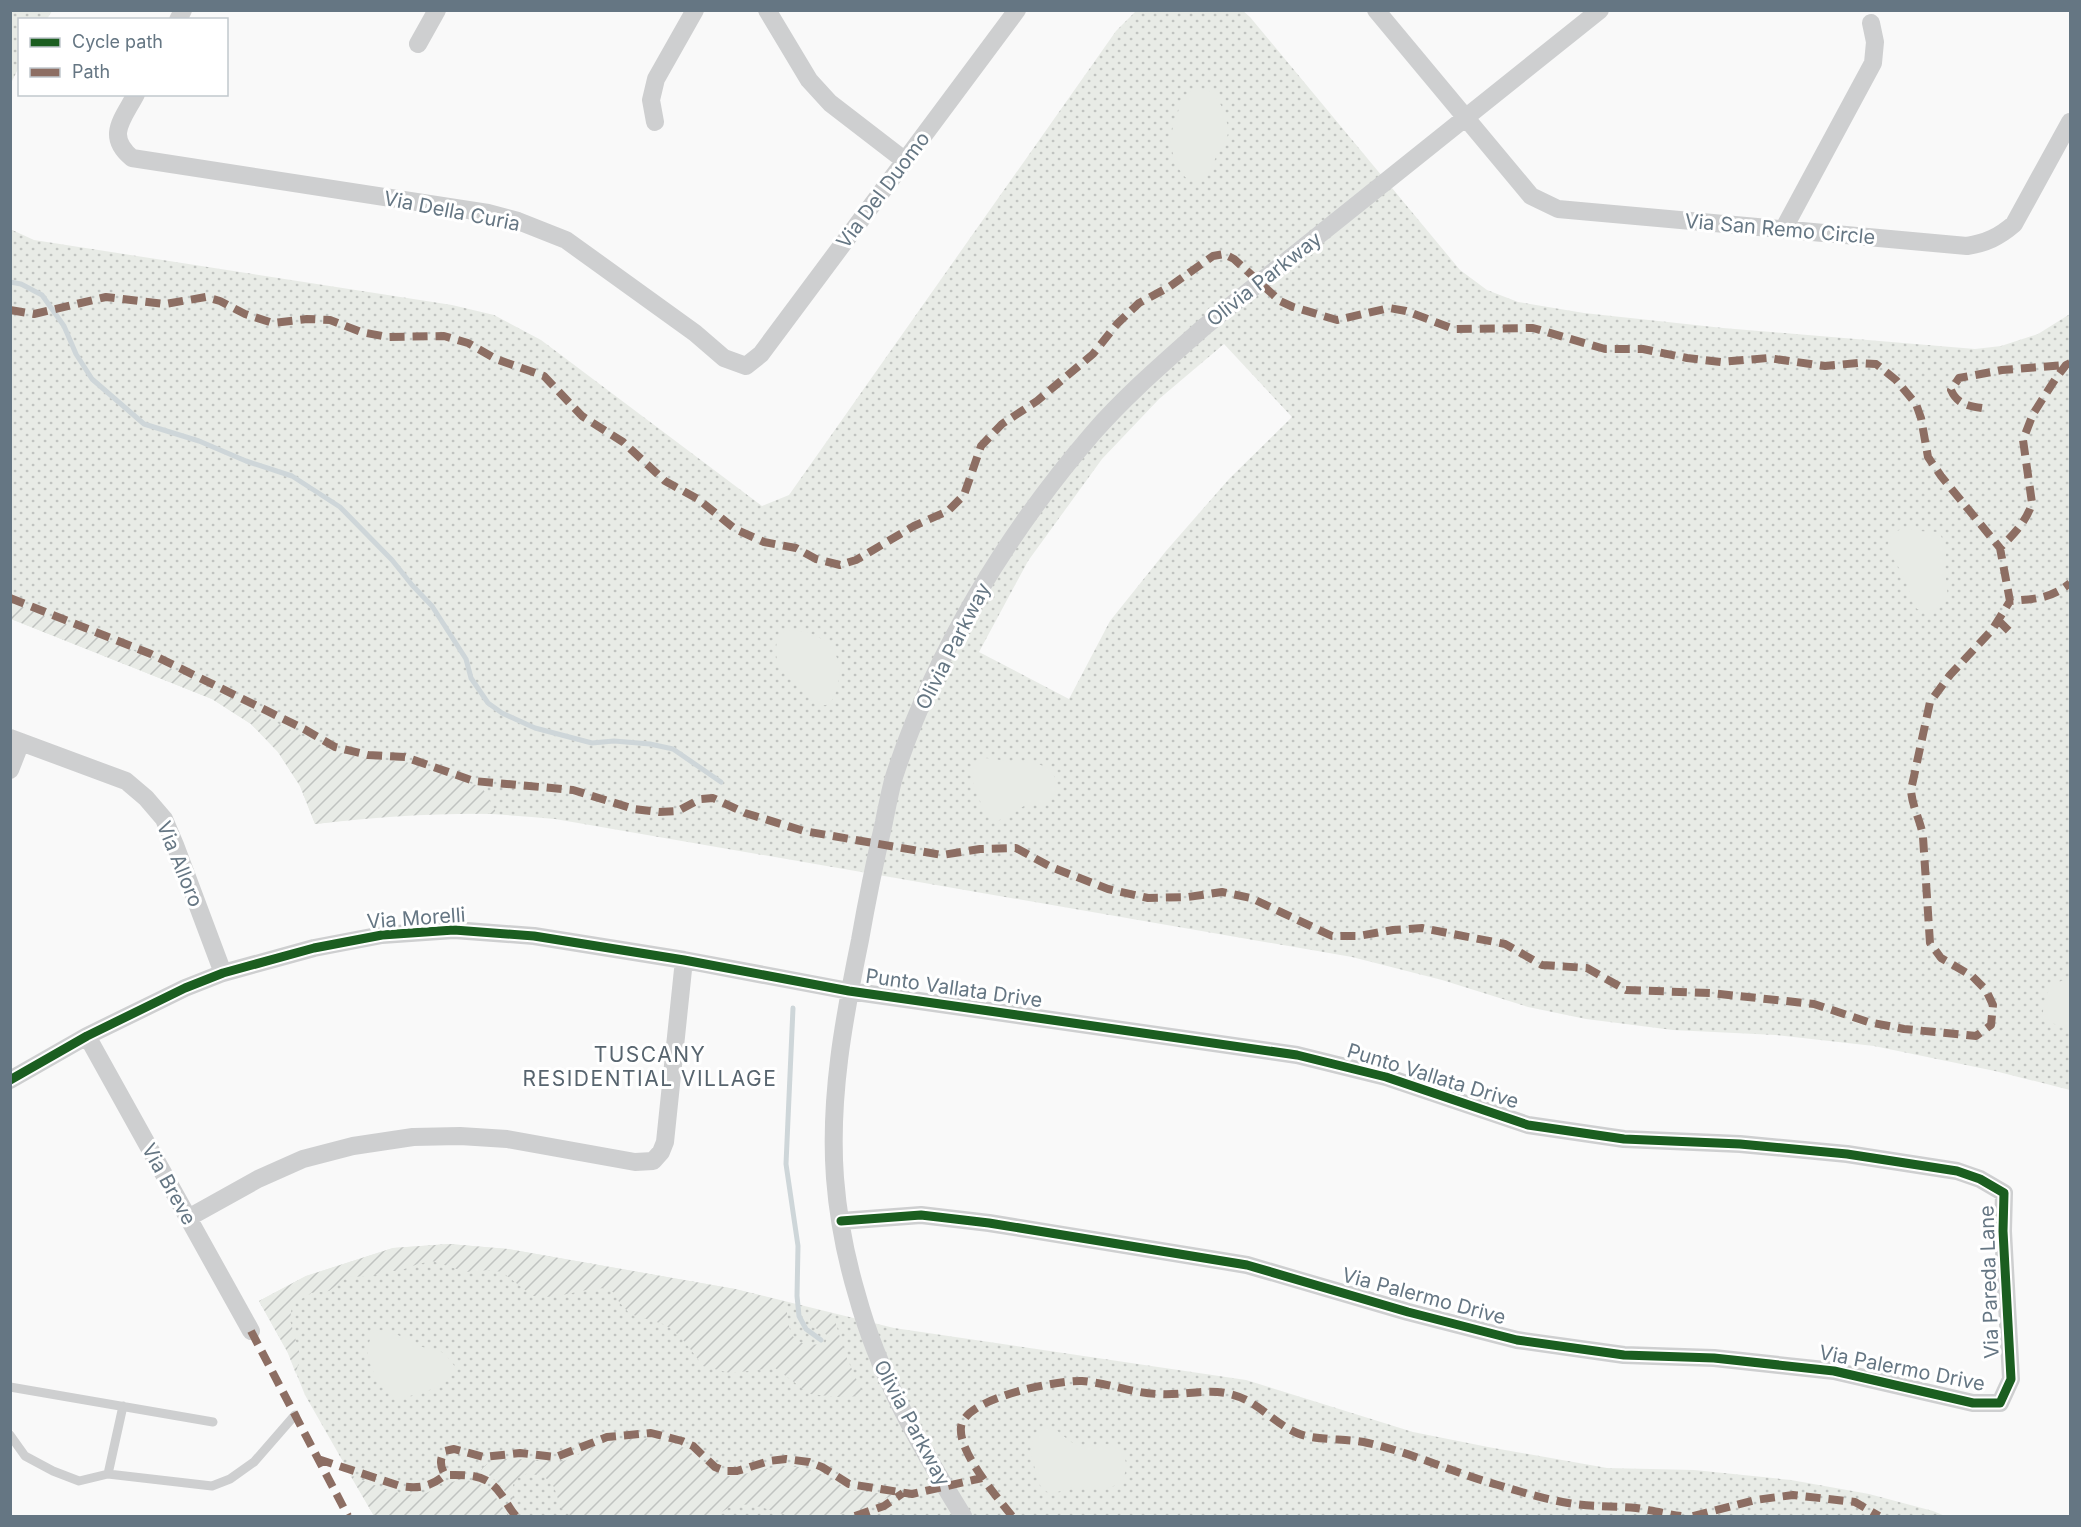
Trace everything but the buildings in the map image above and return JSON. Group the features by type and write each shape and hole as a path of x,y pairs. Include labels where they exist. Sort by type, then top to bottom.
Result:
{"street":[{"path":"418,44 437,10"},
{"path":"655,122 651,100 656,79 695,10"},
{"path":"767,10 809,80 830,103 904,160"},
{"name":"Via Del Duomo","path":"746,366 761,354 1017,10"},
{"path":"1376,10 1464,118"},
{"name":"Olivia Parkway","path":"963,1516 926,1456 883,1373 856,1292 841,1221 835,1178 835,1108 839,1054 849,991 893,780 907,742 942,661 970,606 1010,542 1053,482 1095,431 1148,376 1204,327 1600,10"},
{"path":"1783,230 1873,63 1875,42 1871,23"},
{"name":"Via Della Curia","path":"135,96 118,127 117,140 122,150 132,158 488,213 526,224 566,240 696,333 724,358 746,366"},
{"name":"Via San Remo Circle","path":"1464,118 1531,196 1558,209 1967,246 1985,243 2001,235 2014,224 2070,122"},
{"path":"10,770 16,740"},
{"name":"Via Alloro","path":"16,740 126,781 147,798 164,819 223,973"},
{"name":"Via Morelli","path":"10,1080 87,1036 185,988 223,973 314,948 382,935 454,930 534,936 684,960 849,991"},
{"path":"188,1218 258,1179 303,1159 353,1146 413,1137 460,1136 507,1139 635,1162 653,1161 661,1152 665,1142 684,960"},
{"name":"Punto Vallata Drive","path":"849,991 1297,1055 1386,1077 1528,1125 1624,1139 1740,1144 1847,1154 1957,1171 1980,1179 2004,1193"},
{"name":"Via Breve","path":"87,1036 250,1331"},
{"name":"Via Pareda Lane","path":"2000,1403 2011,1379 2003,1231 2004,1193"},
{"name":"Via Palermo Drive","path":"841,1221 921,1215 989,1223 1247,1265 1408,1312 1517,1340 1624,1354 1714,1358 1834,1371 1973,1403 2000,1403"}],"lane":[{"path":"10,1387 213,1422"},
{"path":"108,1474 123,1406"},
{"path":"10,1435 25,1456 53,1472 78,1481 108,1474 212,1485 230,1479 254,1462 295,1414"}],"shaded area":[{"path":"11,10 52,11 48,18 18,18 18,69 11,83"},
{"path":"1242,10 1460,270 1487,290 1518,302 1584,313 1723,328 1975,349 2001,346 2038,334 2070,314 2070,1090 1995,1071 1874,1046 1776,1035 1673,1030 1586,1019 1528,1007 1442,980 1352,957 555,819 440,813 315,824 300,786 278,752 251,724 212,699 11,619 10,229 34,240 452,305 494,315 541,340 762,506 789,495 1116,31 1136,11","holes":["1224,344 1292,417 1229,479 1166,551 1110,621 1069,699 979,652 1028,561 1102,459 1159,399"]},
{"path":"1206,89 1219,101 1229,130 1212,168 1203,179 1196,181 1184,176 1176,163 1171,135 1184,97 1195,90"},
{"path":"1906,528 1939,532 1946,546 1947,595 1943,604 1936,609 1926,611 1917,609 1907,582 1890,551 1888,544 1890,537 1895,532"},
{"path":"10,602 147,656 332,751 362,758 406,762 482,787 497,814 406,816 315,824 300,786 278,752 251,724 212,699 11,619"},
{"path":"786,630 809,633 819,637 834,651 838,660 838,683 829,704 814,702 781,669 776,648 779,638"},
{"path":"982,758 1040,765 1052,773 1058,790 1048,803 1024,806 996,822 982,805 972,779 971,765"},
{"path":"2064,980 2070,981 2070,1027 2055,1024 2043,1013 2044,1002 2050,989"},
{"path":"449,1244 508,1249 735,1289 894,1328 1246,1380 1413,1432 1488,1447 1607,1468 1694,1470 1791,1480 1869,1494 1945,1516 374,1516 305,1395 288,1353 259,1301 306,1276 393,1248"},
{"path":"449,1244 508,1249 735,1289 786,1302 788,1322 793,1336 797,1340 813,1345 825,1344 828,1336 810,1326 810,1308 833,1314 845,1354 864,1396 838,1397 810,1394 775,1368 730,1373 703,1366 673,1330 663,1324 630,1314 619,1302 616,1294 606,1288 553,1297 533,1296 502,1272 489,1270 466,1272 432,1261 399,1271 385,1271 372,1276 348,1277 329,1291 311,1293 292,1305 290,1320 300,1355 296,1374 288,1353 259,1301 306,1276 393,1248"},
{"path":"380,1330 398,1335 418,1346 440,1351 456,1368 446,1381 433,1389 402,1399 395,1397 379,1383 368,1355 368,1346 374,1331"},
{"path":"1051,1427 1079,1446 1107,1444 1117,1449 1126,1461 1121,1482 1101,1488 1074,1487 1051,1494 1044,1490 1039,1484 1031,1454 1033,1437 1036,1432"},
{"path":"636,1438 674,1443 686,1449 720,1476 735,1476 779,1466 800,1467 815,1471 850,1490 893,1495 857,1510 820,1517 787,1515 746,1504 731,1507 715,1516 571,1516 561,1508 554,1487 545,1477 528,1473 518,1478 513,1485 513,1504 500,1485 481,1470 487,1464 504,1459 559,1462 599,1444"},
{"path":"350,1475 406,1495 426,1493 464,1479 489,1487 508,1516 374,1516"}],"waterway":[{"path":"10,282 21,284 42,295 64,326 76,354 92,379 144,424 199,441 246,461 292,476 340,507 392,560 432,606 466,659 471,678 488,703 502,713 535,728 592,743 614,741 650,744 673,749 721,782"},
{"path":"793,1008 786,1164 798,1246 797,1296 799,1316 806,1329 821,1340"}],"marked path":[{"path":"10,310 34,314 106,297 165,304 206,297 273,323 307,319 330,320 361,332 388,337 444,336 468,343 496,359 544,376 582,416 623,442 665,481 698,499 735,529 764,542 796,548 816,559 840,565 856,560 914,526 948,511 964,495 981,446 1002,424 1037,401 1093,354 1117,324 1139,303 1169,287 1213,256 1224,254 1234,259 1280,301 1337,320 1389,308 1406,311 1454,329 1533,328 1605,349 1643,349 1721,362 1768,358 1825,366 1876,364 1896,380 1916,404 1928,457 2000,548"},
{"path":"2070,363 2056,378 2033,414 2023,440 2032,503 2023,522 2000,548 2010,601 2035,599 2049,595 2070,583"},
{"path":"1982,408 1963,404 1953,395 1951,390 1959,378 2002,370 2066,365"},
{"path":"10,598 151,654 304,729 335,747 368,755 405,757 474,781 573,790 634,809 659,812 678,811 700,799 713,798 745,813 804,831 942,855 980,849 1016,848 1051,867 1108,889 1148,898 1188,897 1222,892 1251,898 1332,936 1358,936 1422,928 1505,944 1542,965 1587,968 1626,990 1710,993 1814,1004 1868,1022 1904,1029 1976,1036 1991,1025 1993,1005 1986,990 1972,976 1941,958 1930,943 1923,837 1911,790 1930,702 1950,675 1992,630 2010,601"},
{"path":"1998,620 2010,632"},
{"path":"251,1331 348,1516"},
{"path":"1012,1516 988,1486 966,1449 961,1427 966,1417 978,1407 1013,1393 1034,1387 1082,1381 1148,1393 1221,1392 1230,1394 1257,1406 1280,1424 1304,1436 1360,1441 1385,1447 1482,1480 1559,1501 1636,1508 1681,1516"},
{"path":"516,1516 495,1486 489,1482 475,1476 445,1475 441,1463 445,1451 454,1449 484,1457 520,1453 556,1457 607,1437 651,1433 693,1446 715,1467 725,1471 737,1471 769,1461 786,1459 809,1462 822,1467 849,1484 912,1494 982,1478"},
{"path":"318,1459 407,1487 429,1485 445,1475"},
{"path":"855,1516 884,1506 903,1493"},
{"path":"1693,1516 1755,1500 1793,1495 1855,1502 1879,1516"}],"cycle path":[{"path":"10,1080 87,1036 185,988 223,973 314,948 382,935 454,930 534,936 684,960 849,991 1297,1055 1386,1077 1528,1125 1624,1139 1740,1144 1847,1154 1957,1171 1980,1179 2004,1193 2003,1231 2011,1379 2000,1403 1973,1403 1834,1371 1714,1358 1624,1355 1517,1340 1408,1312 1247,1265 989,1223 921,1215 841,1221"}],"district":[{"name":"TUSCANY RESIDENTIAL VILLAGE","path":"650,1066"}]}
